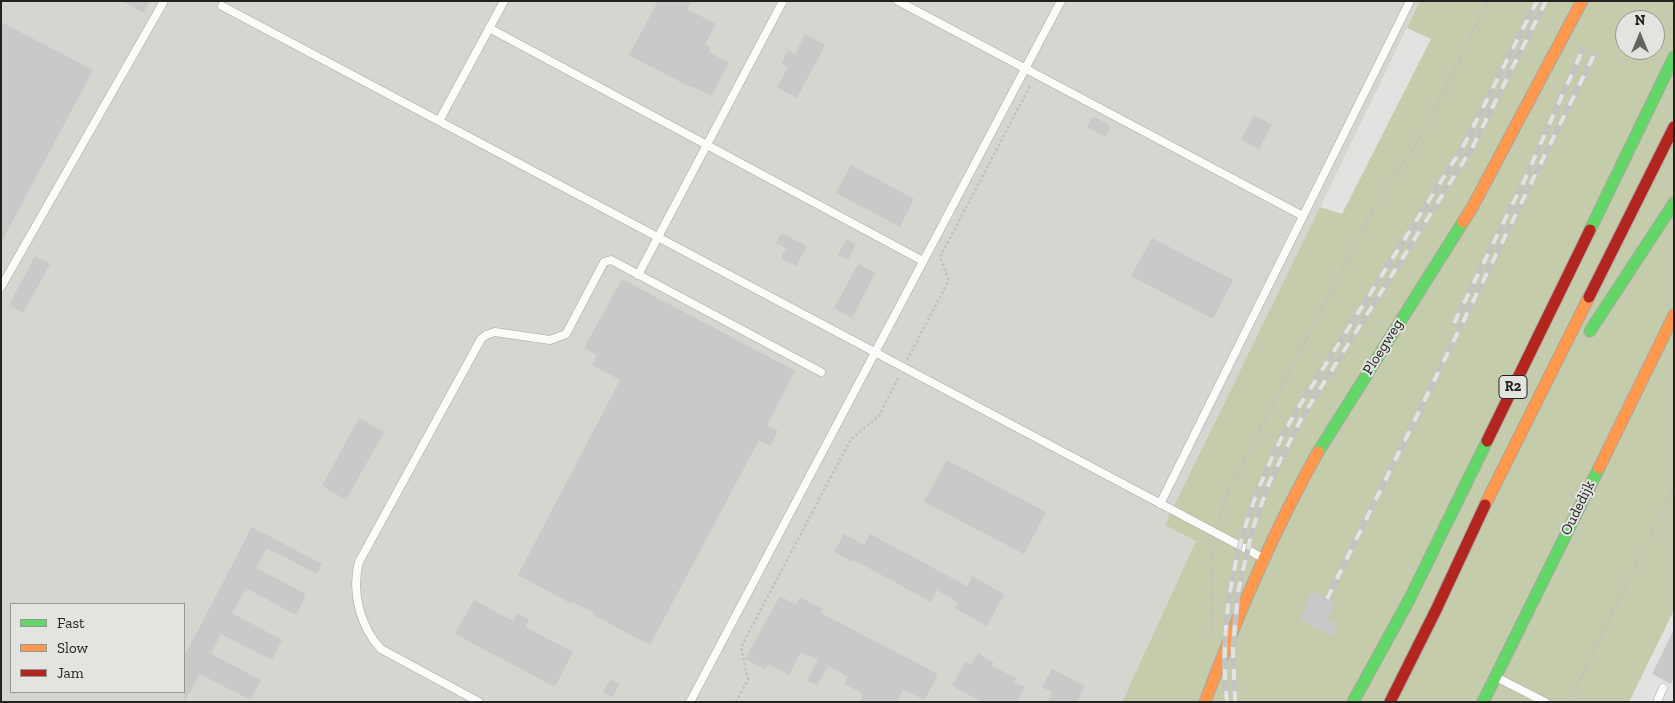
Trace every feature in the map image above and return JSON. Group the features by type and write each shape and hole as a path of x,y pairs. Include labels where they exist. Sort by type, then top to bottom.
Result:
{"main road":[{"name":"Ploegweg","path":"1205,702 1226,645 1263,558 1293,497 1330,431 1473,206 1582,1"},
{"name":"R2","path":"1353,702 1409,600 1674,57"},
{"name":"R2","path":"1390,702 1436,610 1495,483 1674,127"},
{"path":"1584,340 1674,203"},
{"name":"Oudedijk","path":"1483,702 1674,315"},
{"path":"1495,483 1568,366"}],"lane":[{"path":"1,288 164,1"},
{"path":"439,121 504,1"},
{"path":"638,275 783,1"},
{"path":"898,1 1303,216"},
{"path":"690,702 1061,1"},
{"path":"1160,504 1410,1"},
{"path":"222,6 1263,558"},
{"path":"490,28 923,262"},
{"path":"479,702 381,649 373,640 359,608 356,576 359,562 481,339 495,332 550,340 566,334 604,262 611,260 821,372"},
{"path":"1495,676 1545,702"},
{"path":"1657,702 1663,688"}],"path":[{"path":"1212,636 1211,561 1215,534 1226,495 1377,202 1422,135 1488,1"},
{"path":"736,702 748,680 741,647 851,439 879,416 948,282 940,257 1030,86"},
{"path":"1569,702 1674,487"}],"shaded area":[{"path":"1,1 1420,1 1166,525 1196,541 1122,702 1,702"}],"green space":[{"path":"1420,1 1674,1 1674,610 1629,702 1122,702 1196,541 1165,525 1320,207 1342,214 1431,39 1407,28"}],"building":[{"path":"122,1 150,1 144,13"},
{"path":"658,1 692,1 687,9 716,24 705,44 711,47 709,52 729,63 711,96 629,55"},
{"path":"1,22 93,70 1,243"},
{"path":"805,34 825,45 797,98 777,87 788,67 781,64 788,50 795,54"},
{"path":"1254,115 1272,125 1259,149 1241,140"},
{"path":"1093,116 1111,126 1105,137 1087,127"},
{"path":"851,165 914,199 900,227 836,193"},
{"path":"781,233 807,246 796,266 781,258 786,248 776,243"},
{"path":"1152,238 1233,280 1213,319 1131,276"},
{"path":"846,239 856,244 848,260 838,255"},
{"path":"35,256 50,264 23,313 9,305"},
{"path":"858,264 875,273 852,318 834,308"},
{"path":"622,279 795,371 767,425 778,431 770,446 759,440 650,645 595,616 596,614 573,602 572,604 518,575 620,380 592,365 597,355 584,348"},
{"path":"359,418 384,432 346,500 322,486"},
{"path":"947,460 1046,512 1024,554 924,502"},
{"path":"252,527 322,564 317,574 267,548 256,568 306,594 296,615 246,588 232,613 282,640 272,660 221,634 211,654 261,680 250,700 200,674 184,702 185,655"},
{"path":"844,534 864,545 870,534 967,586 972,576 1004,594 987,626 955,608 958,602 937,590 931,602 854,560 853,562 834,552"},
{"path":"1312,591 1335,603 1327,619 1338,625 1333,636 1299,619"},
{"path":"780,596 796,605 800,597 823,609 821,613 938,674 925,700 903,690 896,702 859,702 863,694 845,684 848,677 828,666 817,686 807,680 818,660 801,652 789,675 768,664 765,669 745,659"},
{"path":"474,600 513,621 517,613 529,620 525,627 573,652 555,687 455,634"},
{"path":"1674,629 1674,678 1671,684 1652,674"},
{"path":"978,653 994,663 992,666 1016,678 1014,682 1025,687 1017,702 982,702 952,686 965,662 971,665"},
{"path":"1052,669 1085,686 1077,702 1047,702 1052,692 1042,687"},
{"path":"610,679 619,684 613,697 603,692"}],"railway":[{"path":"1227,702 1225,664 1230,589 1249,516 1277,447 1295,413 1464,145 1537,1"},
{"path":"1235,702 1233,648 1238,592 1252,531 1269,483 1301,419 1472,148 1546,1"},
{"path":"1454,323 1524,181 1583,49"},
{"path":"1327,599 1594,55"}],"traffic: fast":[{"path":"1590,230 1674,57"},
{"path":"1590,331 1674,203"},
{"path":"1318,452 1463,222"},
{"path":"1353,702 1409,600 1487,441"},
{"path":"1483,702 1599,468"}],"traffic: slow":[{"path":"1463,222 1582,1"},
{"path":"1485,505 1589,297"},
{"path":"1599,468 1674,315"},
{"path":"1205,702 1257,575 1286,513 1318,452"}],"traffic: jam":[{"path":"1589,297 1674,127"},
{"path":"1487,441 1590,230"},
{"path":"1390,702 1485,505"}]}
